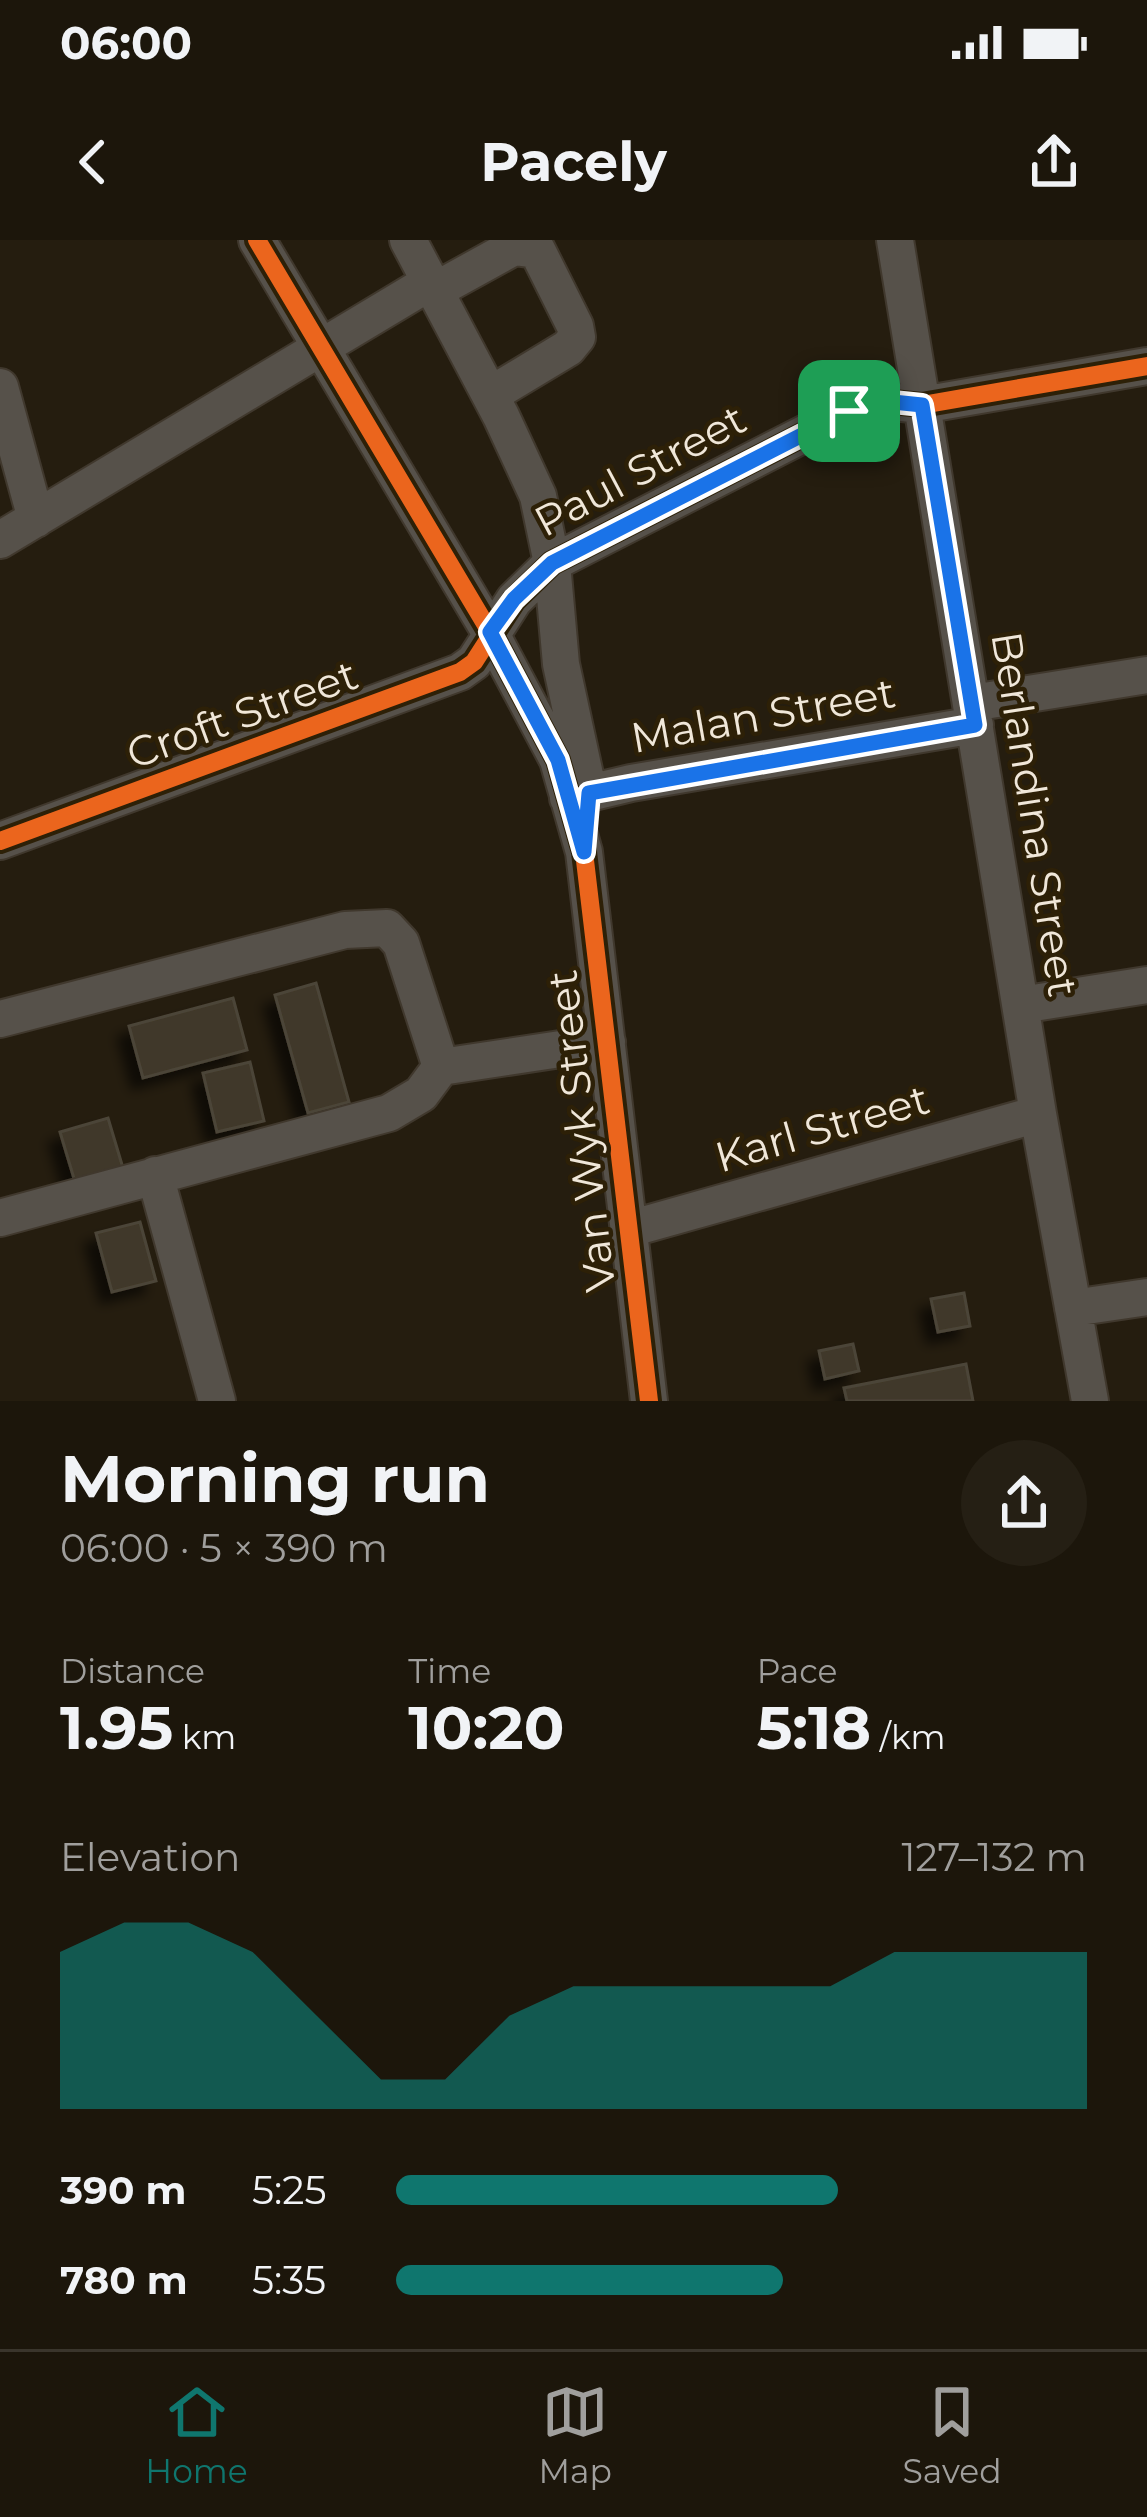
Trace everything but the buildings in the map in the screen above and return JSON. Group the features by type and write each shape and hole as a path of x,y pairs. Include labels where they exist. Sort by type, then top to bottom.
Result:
{"street":[{"name":"Van Wyk Street","path":"257,240 490,632 578,795"},
{"name":"Van Wyk Street","path":"408,240 538,496 552,563 649,1401"},
{"name":"Berlandina Street","path":"895,240 1038,1114 1090,1401"},
{"path":"0,540 319,346 514,247 537,250 577,337 568,348 490,395"},
{"name":"Paul Street","path":"490,632 514,599 552,563 849,411 893,402 922,405 1147,366"},
{"path":"0,387 36,519"},
{"name":"Croft Street","path":"0,841 460,672 474,662 490,632"},
{"name":"Malan Street","path":"578,795 1147,674"},
{"path":"0,1019 312,938 381,927 392,931 401,943 441,1067"},
{"path":"1021,1005 1147,985"},
{"path":"0,1218 389,1113 422,1094 441,1067 607,1042"},
{"name":"Karl Street","path":"629,1229 1038,1114"},
{"path":"155,1175 217,1401"},
{"path":"1073,1308 1147,1298"}],"cycle path":[{"path":"257,240 490,632 558,760 584,852 649,1401"},
{"path":"0,841 460,672 474,662 514,600 552,563 849,411 893,402 922,405 1147,366"}],"route":[{"path":"893,402 922,405 975,725 589,793 584,852 558,760 490,632 514,599 552,563 849,411 893,402"}]}
